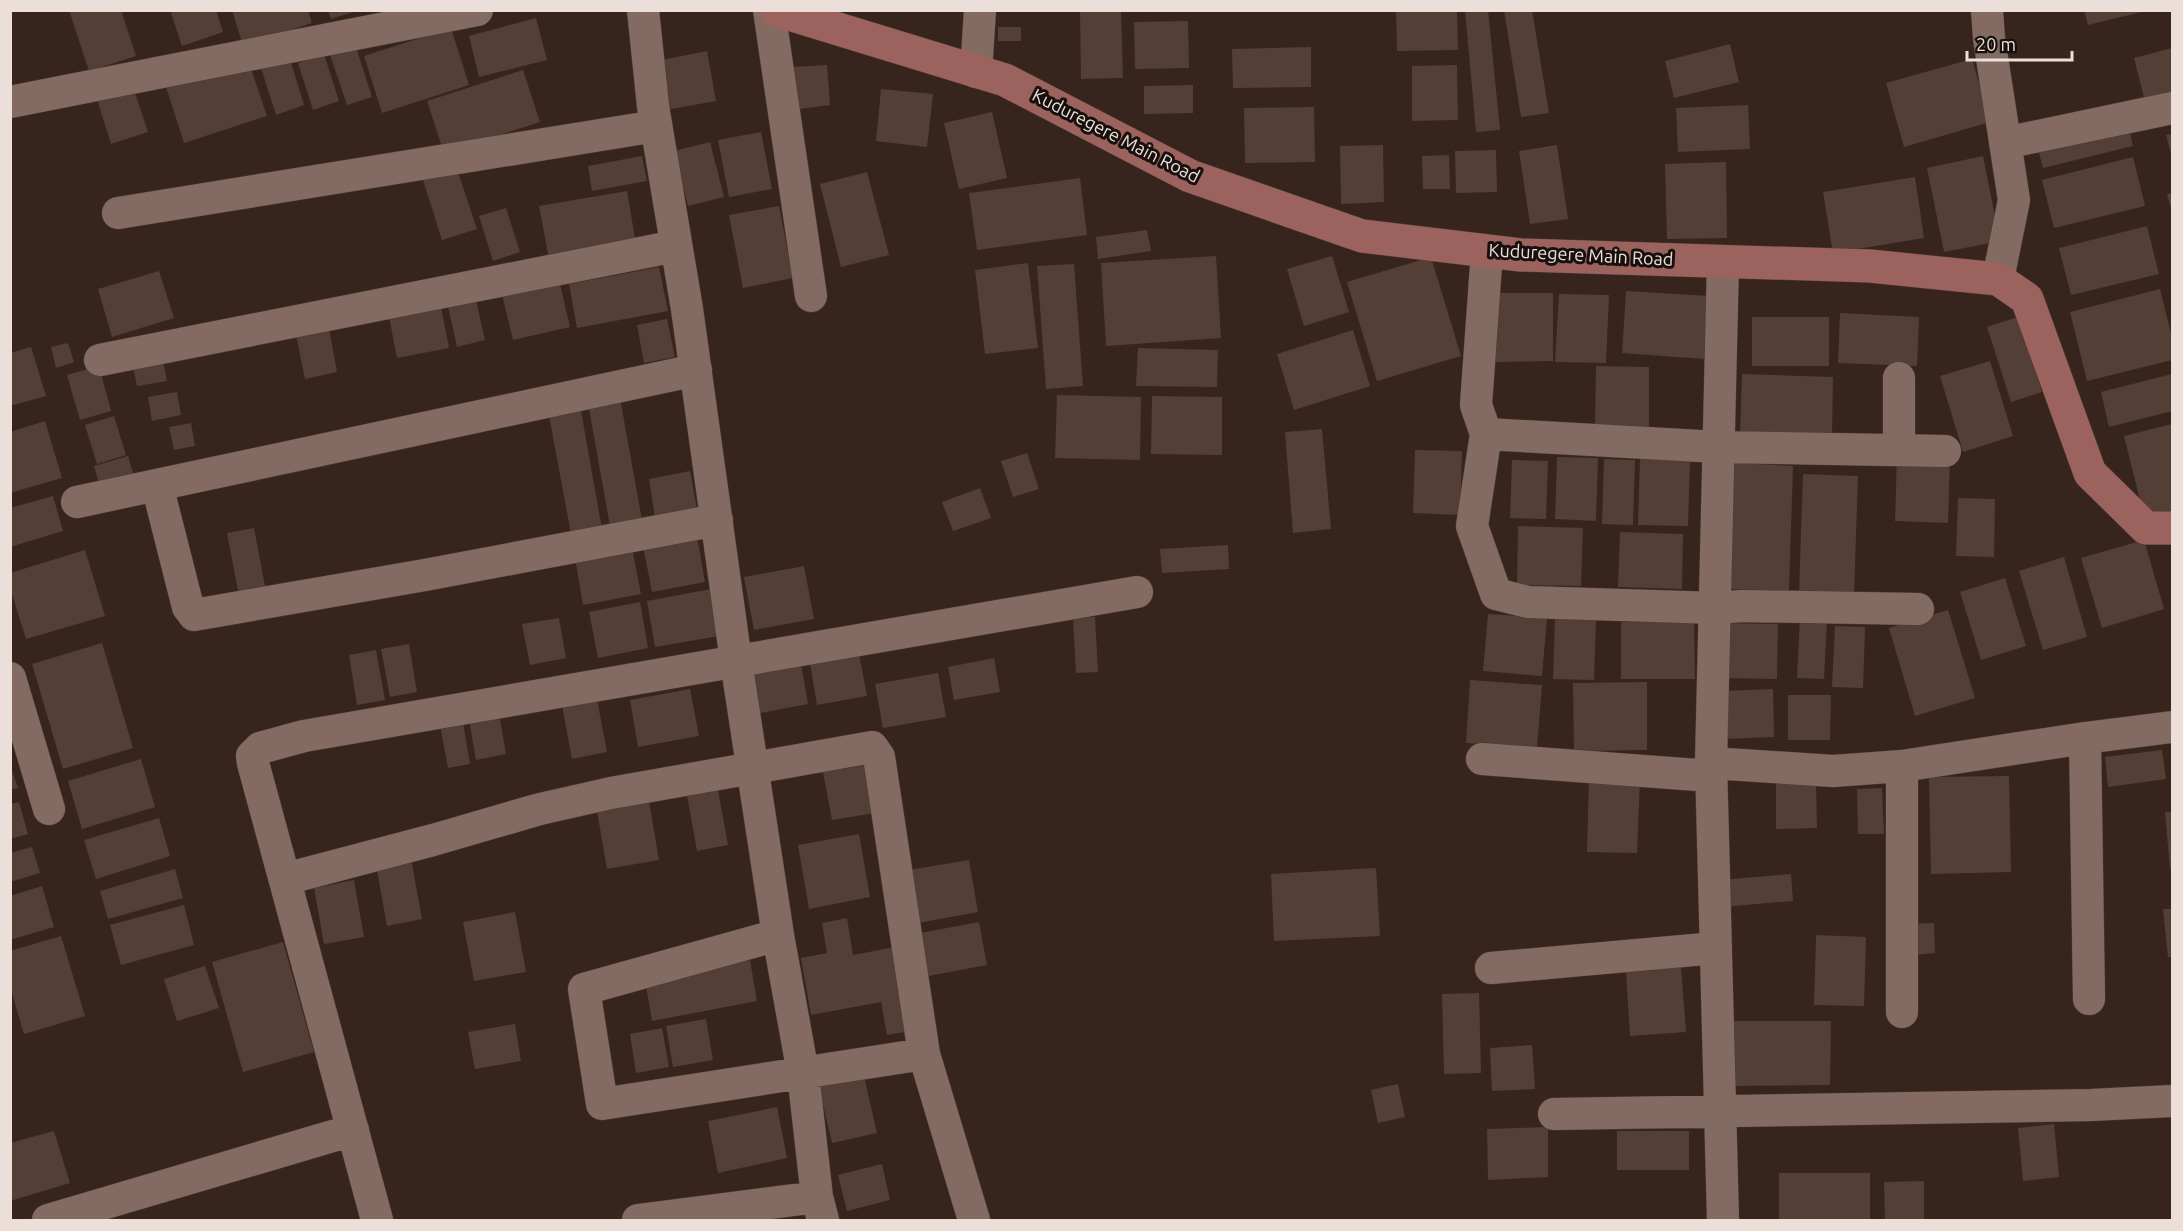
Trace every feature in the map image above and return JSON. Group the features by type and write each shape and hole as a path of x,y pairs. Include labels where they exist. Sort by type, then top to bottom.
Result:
{"street":[{"path":"10,102 477,10"},
{"path":"638,1221 820,1209 803,1073 778,935 736,661 696,370 656,126 643,10"},
{"path":"769,10 811,296"},
{"name":"Kuduregere Main Road","path":"776,10 839,21 976,72 1005,80 1190,176 1362,236 1521,255 1870,266 1998,279 2027,299 2090,473 2146,528 2172,528"},
{"path":"976,72 980,10"},
{"path":"1987,10 2014,200 1998,279"},
{"path":"2005,143 2172,108"},
{"path":"118,213 656,126"},
{"path":"100,360 676,246"},
{"path":"1487,251 1476,405 1486,434 1472,526 1496,594 1527,602 1715,608 1742,606 1918,609"},
{"path":"1723,262 1711,769 1723,1221"},
{"path":"77,502 696,370"},
{"path":"1899,378 1899,450"},
{"path":"1486,434 1718,447 1945,451"},
{"path":"157,485 188,607 194,615 436,573 717,520"},
{"path":"377,1221 253,763 252,756 260,748 304,736 1137,592"},
{"path":"10,678 14,709 49,809"},
{"path":"1482,759 1711,769 1833,771 1902,766 2085,738 2172,728"},
{"path":"2085,738 2089,999"},
{"path":"285,879 433,840 540,808 611,793 872,747 879,757 924,1054 974,1221"},
{"path":"1902,766 1902,1012"},
{"path":"778,935 584,988 602,1104 924,1054"},
{"path":"1491,968 1716,948"},
{"path":"1554,1114 2091,1105 2172,1101"},
{"path":"48,1221 353,1130"}],"building":[{"path":"69,10 121,10 136,56 89,71"},
{"path":"170,10 216,10 223,32 182,46"},
{"path":"232,10 308,10 312,23 243,46"},
{"path":"328,10 356,10 356,11 331,19"},
{"path":"1080,10 1121,10 1123,78 1081,79"},
{"path":"1396,10 1457,10 1458,50 1397,51"},
{"path":"1465,10 1488,10 1500,130 1476,132"},
{"path":"1504,10 1532,10 1549,113 1521,117"},
{"path":"2084,10 2146,10 2146,11 2088,25"},
{"path":"536,18 547,60 479,77 469,36"},
{"path":"1188,21 1189,68 1135,69 1134,22"},
{"path":"998,27 1021,27 1021,41 998,41"},
{"path":"451,28 469,85 382,113 364,56"},
{"path":"355,44 372,97 347,105 329,52"},
{"path":"1730,44 1739,82 1674,98 1665,61"},
{"path":"1311,47 1311,87 1233,88 1232,49"},
{"path":"2172,48 2172,103 2147,110 2134,58"},
{"path":"707,51 716,101 666,110 657,61"},
{"path":"324,54 339,101 313,110 298,63"},
{"path":"290,59 304,105 276,115 261,68"},
{"path":"1972,59 1990,122 1904,147 1886,83"},
{"path":"248,60 267,116 184,143 166,87"},
{"path":"827,65 830,105 799,109 792,67"},
{"path":"1457,65 1458,120 1412,121 1412,66"},
{"path":"523,70 540,122 444,153 427,101"},
{"path":"132,84 148,132 111,144 96,96"},
{"path":"1193,85 1193,113 1144,114 1144,86"},
{"path":"881,89 933,94 927,147 876,141"},
{"path":"1748,105 1750,149 1678,152 1676,108"},
{"path":"1314,107 1315,162 1245,163 1244,108"},
{"path":"2124,108 2133,146 2043,168 2033,130"},
{"path":"992,112 1007,178 959,189 944,123"},
{"path":"761,132 772,189 729,197 718,140"},
{"path":"2172,134 2172,157 2166,135"},
{"path":"710,142 724,197 688,206 674,151"},
{"path":"1383,145 1384,202 1341,204 1340,146"},
{"path":"1557,145 1568,219 1530,224 1519,151"},
{"path":"1496,150 1497,192 1456,193 1455,151"},
{"path":"1449,155 1450,189 1423,189 1422,156"},
{"path":"642,156 647,181 592,191 588,166"},
{"path":"1983,156 2000,241 1944,252 1927,168"},
{"path":"2133,157 2145,206 2054,228 2042,180"},
{"path":"1726,162 1727,238 1667,239 1665,164"},
{"path":"457,169 477,229 442,240 423,180"},
{"path":"867,172 889,255 841,267 820,184"},
{"path":"1915,177 1924,238 1833,253 1823,192"},
{"path":"1080,178 1087,235 977,250 969,193"},
{"path":"627,191 636,244 549,259 539,206"},
{"path":"2172,193 2172,212 2167,194"},
{"path":"779,206 793,278 743,288 729,215"},
{"path":"506,208 520,252 493,261 479,216"},
{"path":"2147,226 2159,274 2071,295 2059,248"},
{"path":"1147,230 1151,251 1098,259 1096,237"},
{"path":"1216,256 1221,338 1106,346 1101,263"},
{"path":"1332,256 1349,312 1304,326 1287,269"},
{"path":"1431,257 1461,356 1377,381 1347,282"},
{"path":"1028,263 1038,348 985,354 975,270"},
{"path":"1074,264 1083,386 1046,389 1037,266"},
{"path":"659,267 668,311 577,328 569,284"},
{"path":"159,271 174,318 112,337 98,289"},
{"path":"558,276 570,327 513,340 501,290"},
{"path":"2160,289 2172,338 2172,360 2087,381 2070,312"},
{"path":"1626,291 1709,296 1704,359 1622,353"},
{"path":"1499,293 1553,293 1553,361 1494,362"},
{"path":"1559,294 1609,295 1606,363 1555,362"},
{"path":"475,296 485,340 457,347 447,302"},
{"path":"441,307 449,348 397,358 389,317"},
{"path":"1840,313 1919,317 1917,366 1838,363"},
{"path":"1752,317 1829,317 1829,366 1752,366"},
{"path":"2018,317 2042,392 2011,402 1987,327"},
{"path":"667,319 675,357 644,363 637,325"},
{"path":"329,329 337,372 305,379 296,335"},
{"path":"1353,330 1370,386 1294,410 1277,354"},
{"path":"68,343 74,362 56,368 51,347"},
{"path":"31,347 46,396 10,406 10,353"},
{"path":"1138,348 1218,350 1217,387 1136,386"},
{"path":"162,356 167,381 137,386 132,362"},
{"path":"1990,361 2013,436 1963,452 1940,376"},
{"path":"99,366 111,411 80,420 67,375"},
{"path":"1596,366 1649,367 1649,431 1595,431"},
{"path":"1742,374 1833,377 1832,437 1740,435"},
{"path":"2172,374 2172,411 2109,427 2101,392"},
{"path":"177,392 181,415 152,421 148,397"},
{"path":"1057,395 1141,397 1140,460 1055,458"},
{"path":"1152,396 1222,397 1222,455 1151,454"},
{"path":"620,398 642,520 610,526 588,403"},
{"path":"580,405 602,529 571,534 548,410"},
{"path":"114,416 126,455 97,464 85,425"},
{"path":"45,421 62,478 10,493 10,432"},
{"path":"191,423 195,446 174,450 169,427"},
{"path":"2172,424 2172,514 2145,520 2124,436"},
{"path":"1322,429 1331,529 1293,533 1285,432"},
{"path":"1415,450 1462,451 1460,515 1413,513"},
{"path":"1027,453 1039,489 1013,497 1001,461"},
{"path":"1897,454 1950,456 1948,523 1895,521"},
{"path":"128,456 136,483 102,493 94,466"},
{"path":"1557,457 1598,458 1596,521 1555,519"},
{"path":"1640,458 1690,459 1688,526 1638,525"},
{"path":"1604,459 1635,460 1633,525 1602,524"},
{"path":"1512,460 1548,461 1546,519 1510,518"},
{"path":"1734,463 1793,466 1789,591 1730,589"},
{"path":"690,471 697,509 655,517 649,479"},
{"path":"1803,474 1858,476 1854,596 1799,594"},
{"path":"980,488 991,518 953,531 942,502"},
{"path":"53,496 63,531 10,547 10,508"},
{"path":"1958,498 1995,499 1994,557 1956,556"},
{"path":"1518,526 1583,528 1581,586 1517,585"},
{"path":"254,528 265,586 238,591 227,533"},
{"path":"1620,532 1683,534 1682,589 1618,587"},
{"path":"697,536 705,582 652,592 643,546"},
{"path":"2144,540 2164,609 2102,628 2081,558"},
{"path":"1228,545 1229,569 1162,573 1160,549"},
{"path":"632,548 641,594 583,605 575,558"},
{"path":"85,550 105,616 26,639 10,588 10,573"},
{"path":"2064,557 2087,637 2043,650 2019,571"},
{"path":"804,566 814,619 754,630 744,577"},
{"path":"2005,578 2026,646 1981,660 1960,592"},
{"path":"711,589 719,636 655,647 647,601"},
{"path":"640,602 648,648 598,658 589,612"},
{"path":"1948,610 1975,698 1915,716 1889,628"},
{"path":"1488,614 1547,618 1542,676 1483,671"},
{"path":"1095,617 1098,672 1076,673 1073,618"},
{"path":"1555,617 1596,619 1594,680 1553,679"},
{"path":"559,618 566,658 530,665 522,624"},
{"path":"1800,618 1827,619 1824,679 1797,678"},
{"path":"1694,621 1695,679 1621,679 1621,622"},
{"path":"1723,623 1778,624 1777,679 1722,678"},
{"path":"1835,626 1865,627 1863,688 1832,687"},
{"path":"102,643 133,748 63,769 32,664"},
{"path":"409,644 417,692 390,697 381,649"},
{"path":"376,650 385,700 357,705 349,655"},
{"path":"859,654 867,696 817,705 810,663"},
{"path":"994,658 1000,692 954,700 948,667"},
{"path":"801,664 808,704 755,714 747,673"},
{"path":"938,673 946,717 883,728 875,684"},
{"path":"1470,680 1542,685 1537,748 1466,743"},
{"path":"1647,682 1647,750 1574,751 1573,683"},
{"path":"690,689 699,736 638,747 630,700"},
{"path":"1773,689 1774,737 1722,739 1721,691"},
{"path":"596,694 607,752 572,759 561,700"},
{"path":"1788,695 1831,695 1830,740 1788,740"},
{"path":"498,708 506,754 476,760 468,714"},
{"path":"462,716 470,764 448,768 439,720"},
{"path":"2162,750 2166,779 2108,787 2105,757"},
{"path":"141,759 155,807 82,829 68,781"},
{"path":"10,765 18,788 10,790"},
{"path":"866,765 875,813 832,820 823,772"},
{"path":"1589,776 1640,778 1637,853 1587,852"},
{"path":"2009,776 2011,872 1931,874 1929,777"},
{"path":"1776,780 1816,780 1817,828 1776,829"},
{"path":"1882,788 1884,834 1858,834 1857,789"},
{"path":"718,790 728,845 697,851 687,795"},
{"path":"649,801 659,860 607,869 597,811"},
{"path":"19,802 28,834 10,839 10,804"},
{"path":"2165,812 2172,812 2172,869 2170,869"},
{"path":"159,818 170,856 96,879 84,840"},
{"path":"859,834 870,897 809,909 798,845"},
{"path":"32,847 40,873 10,882 10,853"},
{"path":"411,858 422,919 387,926 376,865"},
{"path":"969,860 978,912 913,924 903,871"},
{"path":"1376,868 1380,936 1274,941 1271,874"},
{"path":"175,869 183,898 108,919 100,891"},
{"path":"1791,874 1793,901 1721,907 1719,880"},
{"path":"354,880 364,937 324,944 314,888"},
{"path":"42,886 54,927 10,940 10,896"},
{"path":"184,905 194,945 121,965 110,925"},
{"path":"2163,909 2172,909 2172,957 2168,957"},
{"path":"515,912 526,972 474,981 463,922"},
{"path":"847,918 853,955 895,947 910,1031 887,1035 881,1002 811,1015 801,958 827,953 822,923"},
{"path":"979,922 987,965 923,977 915,934"},
{"path":"1934,923 1935,953 1914,955 1912,924"},
{"path":"1816,935 1866,937 1864,1006 1814,1005"},
{"path":"61,936 85,1016 24,1034 10,987 10,951"},
{"path":"283,942 314,1052 243,1072 212,962"},
{"path":"750,960 757,1001 652,1021 645,979"},
{"path":"205,966 219,1008 177,1021 164,979"},
{"path":"1681,967 1686,1032 1630,1036 1626,971"},
{"path":"1479,993 1481,1073 1444,1074 1442,994"},
{"path":"706,1019 713,1060 673,1067 666,1026"},
{"path":"1727,1021 1831,1021 1830,1085 1727,1086"},
{"path":"515,1024 521,1061 475,1069 468,1032"},
{"path":"662,1028 669,1067 636,1073 630,1034"},
{"path":"1532,1045 1535,1089 1492,1091 1490,1048"},
{"path":"863,1072 877,1133 832,1143 818,1083"},
{"path":"1398,1084 1405,1117 1378,1123 1371,1090"},
{"path":"777,1107 787,1158 718,1173 708,1121"},
{"path":"2054,1124 2059,1177 2023,1181 2018,1128"},
{"path":"1548,1127 1548,1177 1488,1180 1487,1129"},
{"path":"54,1131 70,1183 10,1201 10,1143"},
{"path":"1617,1131 1689,1131 1689,1170 1617,1170"},
{"path":"882,1164 890,1200 847,1211 838,1175"},
{"path":"1779,1173 1870,1173 1870,1220 1779,1220"},
{"path":"1924,1181 1924,1220 1885,1220 1884,1182"}]}
